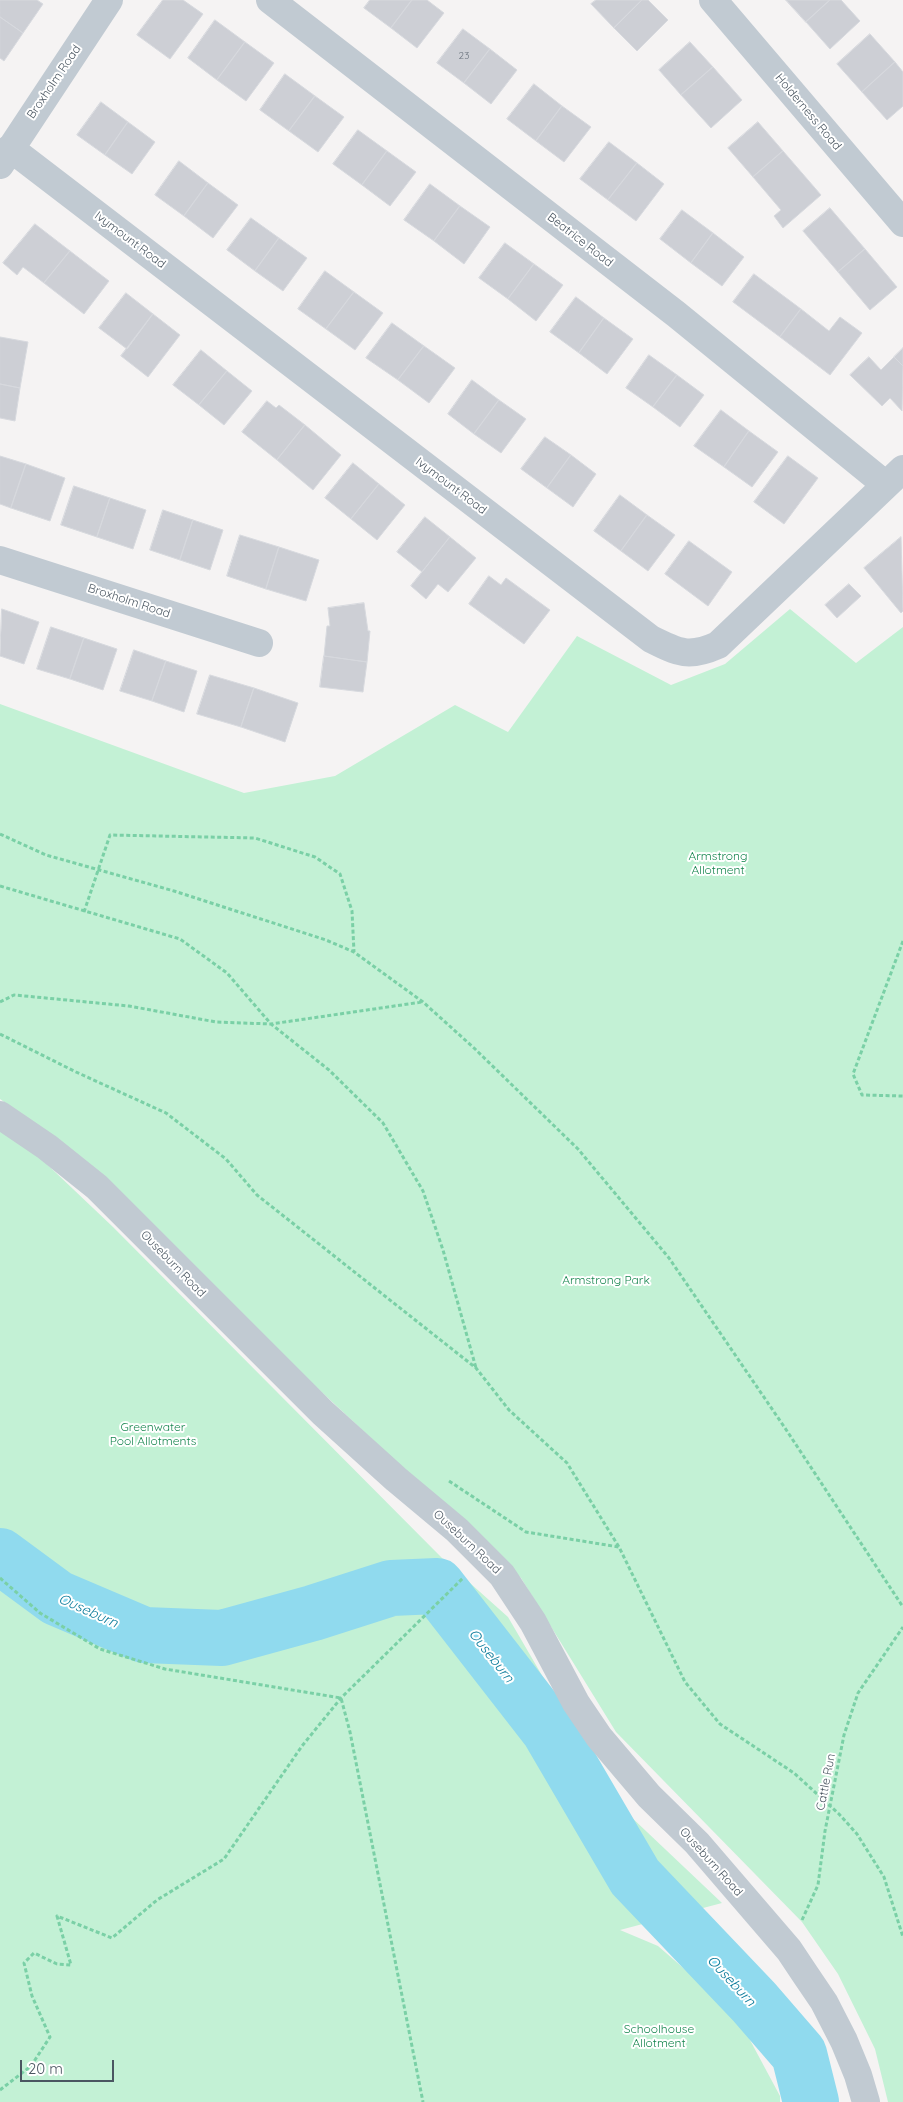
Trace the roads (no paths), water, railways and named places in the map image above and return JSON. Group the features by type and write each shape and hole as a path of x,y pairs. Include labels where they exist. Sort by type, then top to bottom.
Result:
{"street":[{"name":"Broxholm Road","path":"5,157 109,0"},
{"name":"Beatrice Road","path":"270,0 668,308 897,477"},
{"name":"Holderness Road","path":"713,0 903,223"},
{"name":"Ivymount Road","path":"5,157 651,639 685,654 700,653 718,645 897,477"},
{"name":"Broxholm Road","path":"0,560 259,643"},
{"name":"Ouseburn Road","path":"0,1115 47,1147 97,1187 323,1413 484,1556 502,1575 515,1594 576,1704 600,1737 649,1796 697,1843 788,1950 824,2002 858,2075 866,2102"}],"waterway":[{"name":"Ouseburn","path":"0,1556 57,1598 144,1635 222,1638 313,1613 391,1588 437,1586 549,1730 635,1877 754,2002 799,2054 811,2102"}],"park label":[{"name":"Armstrong Allotment","path":"718,863"},
{"name":"Armstrong Park","path":"606,1280"},
{"name":"Greenwater Pool Allotments","path":"153,1434"},
{"name":"Schoolhouse Allotment","path":"659,2036"}]}
